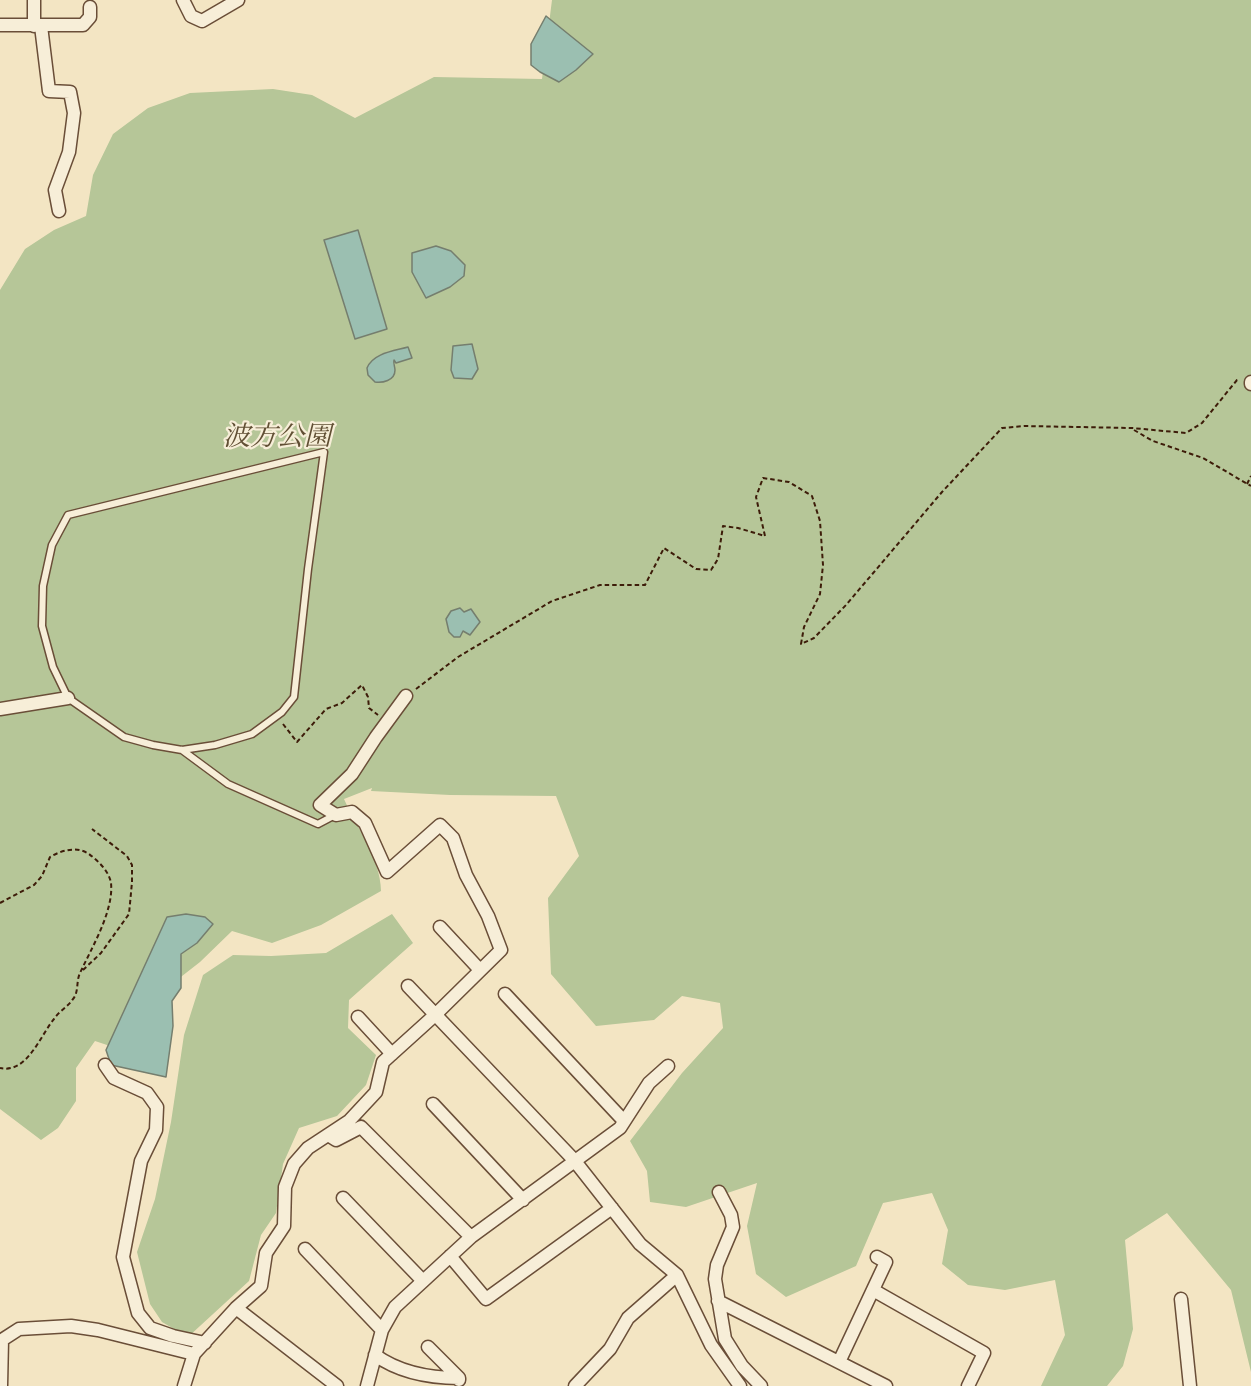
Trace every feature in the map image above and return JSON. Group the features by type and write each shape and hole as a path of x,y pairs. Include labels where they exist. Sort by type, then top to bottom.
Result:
{"street":[{"path":"34,0 49,91 70,92 74,113 69,152 55,190 59,211"},
{"path":"183,0 191,16 202,21 238,0"},
{"path":"0,25 83,24 90,17 90,7"},
{"path":"184,1386 194,1354 236,1308 261,1286 266,1253 284,1226 285,1187 294,1164 308,1148 349,1121 376,1092 383,1062 501,950 488,916 466,875 453,838 440,825 387,872 365,823 352,812 336,815 320,805 352,774 406,696"},
{"path":"0,710 68,698"},
{"path":"440,927 480,970"},
{"path":"408,986 574,1160 640,1244 677,1275 711,1345 740,1386"},
{"path":"505,994 624,1121"},
{"path":"358,1017 392,1054"},
{"path":"105,1065 114,1078 147,1093 157,1107 156,1130 141,1161 123,1257 138,1313 150,1328 205,1343"},
{"path":"367,1386 382,1330 395,1307 471,1237 620,1128 650,1083 668,1066"},
{"path":"433,1104 523,1200"},
{"path":"328,1135 336,1140 362,1127 471,1237"},
{"path":"719,1192 731,1215 733,1227 717,1265 715,1279 725,1339 742,1366 761,1386"},
{"path":"343,1198 423,1281"},
{"path":"450,1256 486,1299 612,1208"},
{"path":"305,1249 382,1330"},
{"path":"839,1362 886,1262 877,1257"},
{"path":"575,1386 609,1349 628,1318 677,1275"},
{"path":"873,1290 984,1353 968,1386"},
{"path":"1181,1299 1190,1386"},
{"path":"718,1301 886,1386"},
{"path":"236,1308 337,1386"},
{"path":"1,1386 2,1340 19,1329 71,1326 98,1330 194,1354"},
{"path":"428,1347 459,1382"},
{"path":"375,1355 389,1365 434,1378 459,1382"}],"lane":[{"path":"324,452 294,697 282,712 252,734 215,745 182,750 153,746 124,737 68,698 53,667 42,626 43,586 52,545 68,515 324,452"},
{"path":"182,750 228,784 318,824 336,815"}],"path":[{"path":"406,696 458,657 552,601 600,585 645,585 664,548 696,569 711,570 718,559 723,526 765,536 756,497 763,478 789,482 812,496 820,521 822,565 820,594 804,627 801,644 814,639 846,605 942,492 1002,428 1024,426 1132,428 1186,434 1202,423 1237,380 1251,383"},
{"path":"1132,428 1153,441 1203,458 1251,486"},
{"path":"1247,484 1251,476"},
{"path":"278,717 297,742 326,709 342,703 362,685 368,697 369,708 387,723"},
{"path":"82,971 101,953 129,914 132,882 132,865 127,856 92,829"},
{"path":"0,903 34,885 42,876 50,857 64,850 88,853 105,869 111,881 105,918 79,975 77,992 73,999 55,1017 33,1051 23,1061 10,1069 0,1068"}],"green space":[{"name":"波方公園","path":"552,0 1251,0 1251,1372 1231,1290 1167,1213 1125,1240 1133,1329 1123,1366 1107,1386 1041,1386 1065,1335 1055,1280 1005,1290 968,1285 942,1264 948,1230 932,1193 883,1203 856,1266 786,1297 756,1274 747,1226 757,1183 686,1207 650,1202 647,1171 630,1141 682,1073 723,1028 720,1003 682,996 654,1020 596,1026 551,974 548,898 579,856 556,796 450,795 371,791 372,788 344,799 377,867 381,891 321,925 272,943 232,931 200,962 168,987 164,1064 95,1041 76,1068 76,1101 58,1128 41,1140 0,1109 0,290 25,249 54,230 86,216 93,175 113,134 148,108 190,93 273,89 312,95 355,118 434,77 542,79"},
{"path":"392,914 413,943 349,1000 348,1028 376,1055 366,1085 337,1116 299,1128 283,1164 276,1213 261,1235 249,1281 188,1337 162,1322 150,1304 137,1252 155,1199 171,1122 184,1035 203,975 233,955 271,956 326,953"}],"shaded area":[{"path":"546,16 593,54 559,82 531,65 531,44"},
{"path":"358,230 387,329 355,339 324,240"},
{"path":"436,246 451,251 465,265 464,276 450,287 426,298 412,272 412,253"},
{"path":"472,344 478,369 472,379 454,378 451,370 453,346"},
{"path":"408,347 412,358 396,363 394,360 395,370 391,379 375,382 368,375 367,368 374,359 384,353"},
{"path":"460,608 464,612 471,609 480,622 470,635 463,631 460,637 454,637 449,632 446,619 451,611"},
{"path":"186,914 205,917 213,924 197,943 181,954 181,988 172,1001 173,1026 166,1077 111,1065 106,1050 167,917"}]}
